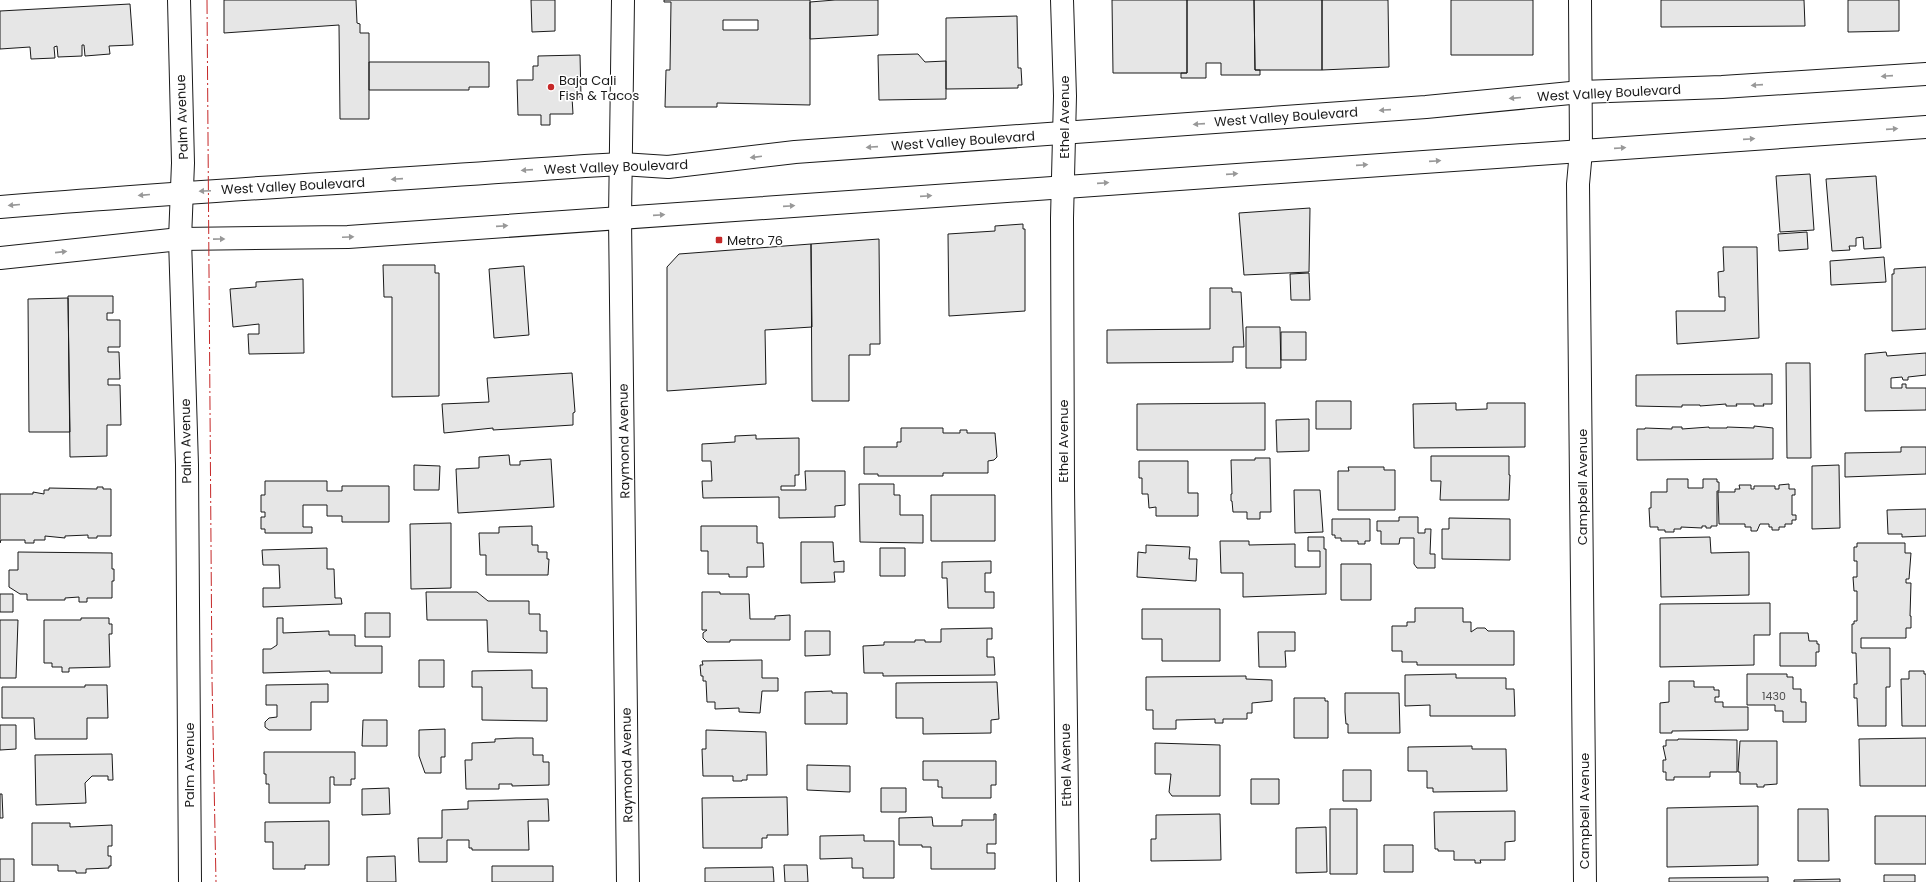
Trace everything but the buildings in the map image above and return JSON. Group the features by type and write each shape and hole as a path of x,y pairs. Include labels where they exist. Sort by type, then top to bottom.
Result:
{"main road":[{"name":"Palm Avenue","path":"179,0 183,163 180,239 187,465 190,882"},
{"name":"Raymond Avenue","path":"623,0 620,116 622,164 620,218 628,882"},
{"name":"Ethel Avenue","path":"1062,0 1064,134 1064,186 1062,218 1062,487 1068,882"},
{"name":"Campbell Avenue","path":"1580,0 1579,62 1581,92 1581,151 1578,184 1585,882"},
{"name":"West Valley Boulevard","path":"0,206 182,192 622,164 668,167 795,152 1426,107 1581,92 1722,87 1926,74"},
{"path":"0,258 180,239 348,237 1926,127"}],"power":[{"path":"207,0 212,679 216,882"}],"place":[{"name":"Baja Cali Fish & Tacos","path":"551,87"},
{"name":"Metro 76","path":"719,240"}]}
